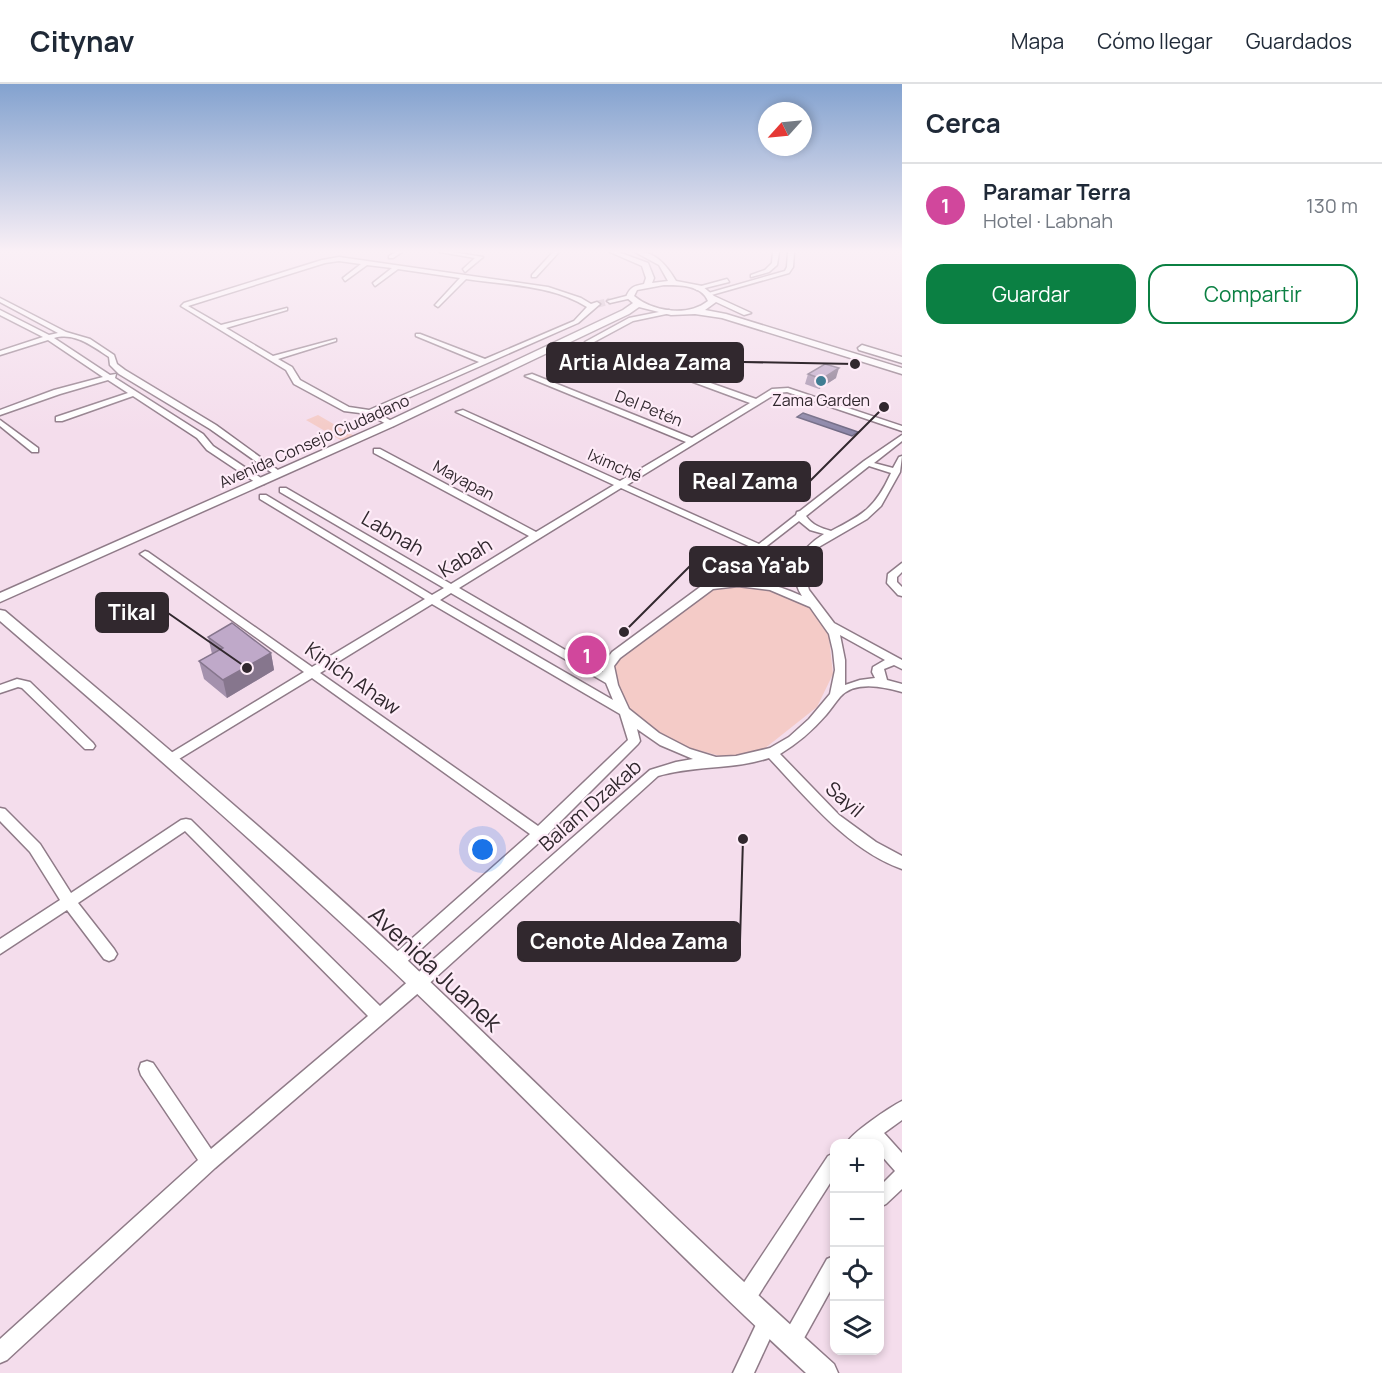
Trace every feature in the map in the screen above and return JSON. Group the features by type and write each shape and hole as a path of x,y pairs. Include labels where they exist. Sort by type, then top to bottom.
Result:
{"street":[{"path":"0,312 47,337 158,411 200,436 210,448 261,482"},
{"path":"22,312 64,333 88,340 112,356 114,365 122,372 213,428 278,472"},
{"path":"193,312 289,369 297,382 347,409 370,412 390,424"},
{"path":"219,328 274,312"},
{"path":"370,412 576,322 587,312"},
{"name":"Avenida Consejo Ciudadano","path":"0,598 390,424 626,312"},
{"path":"668,312 631,319 588,342 756,402"},
{"path":"701,312 723,316 902,371"},
{"path":"747,312 753,315"},
{"path":"0,353 64,333"},
{"path":"418,335 486,362"},
{"path":"271,359 334,340"},
{"path":"849,344 902,360"},
{"path":"94,368 114,365"},
{"path":"0,413 122,372"},
{"name":"Del Petén","path":"529,376 692,441"},
{"name":"Kabah","path":"170,759 756,402 781,389 902,429"},
{"path":"59,419 132,394"},
{"path":"158,411 176,405"},
{"name":"Iximché","path":"459,412 758,547"},
{"path":"0,422 35,450"},
{"path":"200,436 213,428"},
{"path":"396,962 539,834 634,741 632,727 609,680 608,666 616,655 710,586 902,437"},
{"path":"210,448 237,445"},
{"name":"Mayapan","path":"377,451 536,536"},
{"path":"810,604 802,584 800,566 809,550 873,510 885,495 900,465 867,463"},
{"name":"Labnah","path":"283,490 609,680"},
{"path":"263,497 431,599 625,712 649,734 666,745 684,753 721,762"},
{"path":"800,514 803,522 808,526 833,534"},
{"name":"Kinich Ahaw","path":"145,554 539,834"},
{"path":"902,566 892,576 892,583 902,593"},
{"path":"710,586 727,583 766,584 786,591 810,604 831,626 898,663"},
{"name":"Avenida Juanek","path":"0,614 170,759 396,962 744,1300 825,1373"},
{"path":"831,626 840,653 836,693"},
{"path":"882,681 878,672 879,667 898,663"},
{"path":"836,693 851,685 882,681 902,688"},
{"path":"0,689 17,683 26,685 89,746"},
{"name":"Balam Dzakab","path":"0,1353 209,1162 418,984 654,773 671,766 740,762 772,753 800,736 836,693"},
{"name":"Sayil","path":"772,753 834,819 871,846 902,863"},
{"path":"0,813 35,848 68,901 109,954"},
{"path":"0,947 186,824 380,1017"},
{"path":"147,1069 209,1162"},
{"path":"860,1139 902,1110"},
{"path":"870,1131 902,1166"},
{"path":"744,1300 830,1168"},
{"path":"884,1193 902,1177"},
{"path":"791,1342 830,1273"},
{"path":"743,1373 768,1321"}],"shaded area":[{"path":"803,413 858,432 852,436 797,417"},
{"path":"318,415 356,437 344,442 306,420"},
{"path":"766,586 806,604 828,628 833,674 817,707 764,749 728,758 686,747 646,727 628,710 617,688 612,665 713,588"}],"building":[{"path":"825,364 839,368 822,379 808,374"},
{"path":"232,623 271,653 223,680 199,661 223,648 208,637"}],"place":[{"name":"Artia Aldea Zama","path":"855,364"},
{"name":"Zama Garden","path":"821,381"},
{"name":"Real Zama","path":"884,407"},
{"name":"Casa Ya'ab","path":"624,632"},
{"name":"Paramar Terra","path":"587,655"},
{"name":"Tikal","path":"247,668"},
{"name":"Cenote Aldea Zama","path":"743,839"}]}
